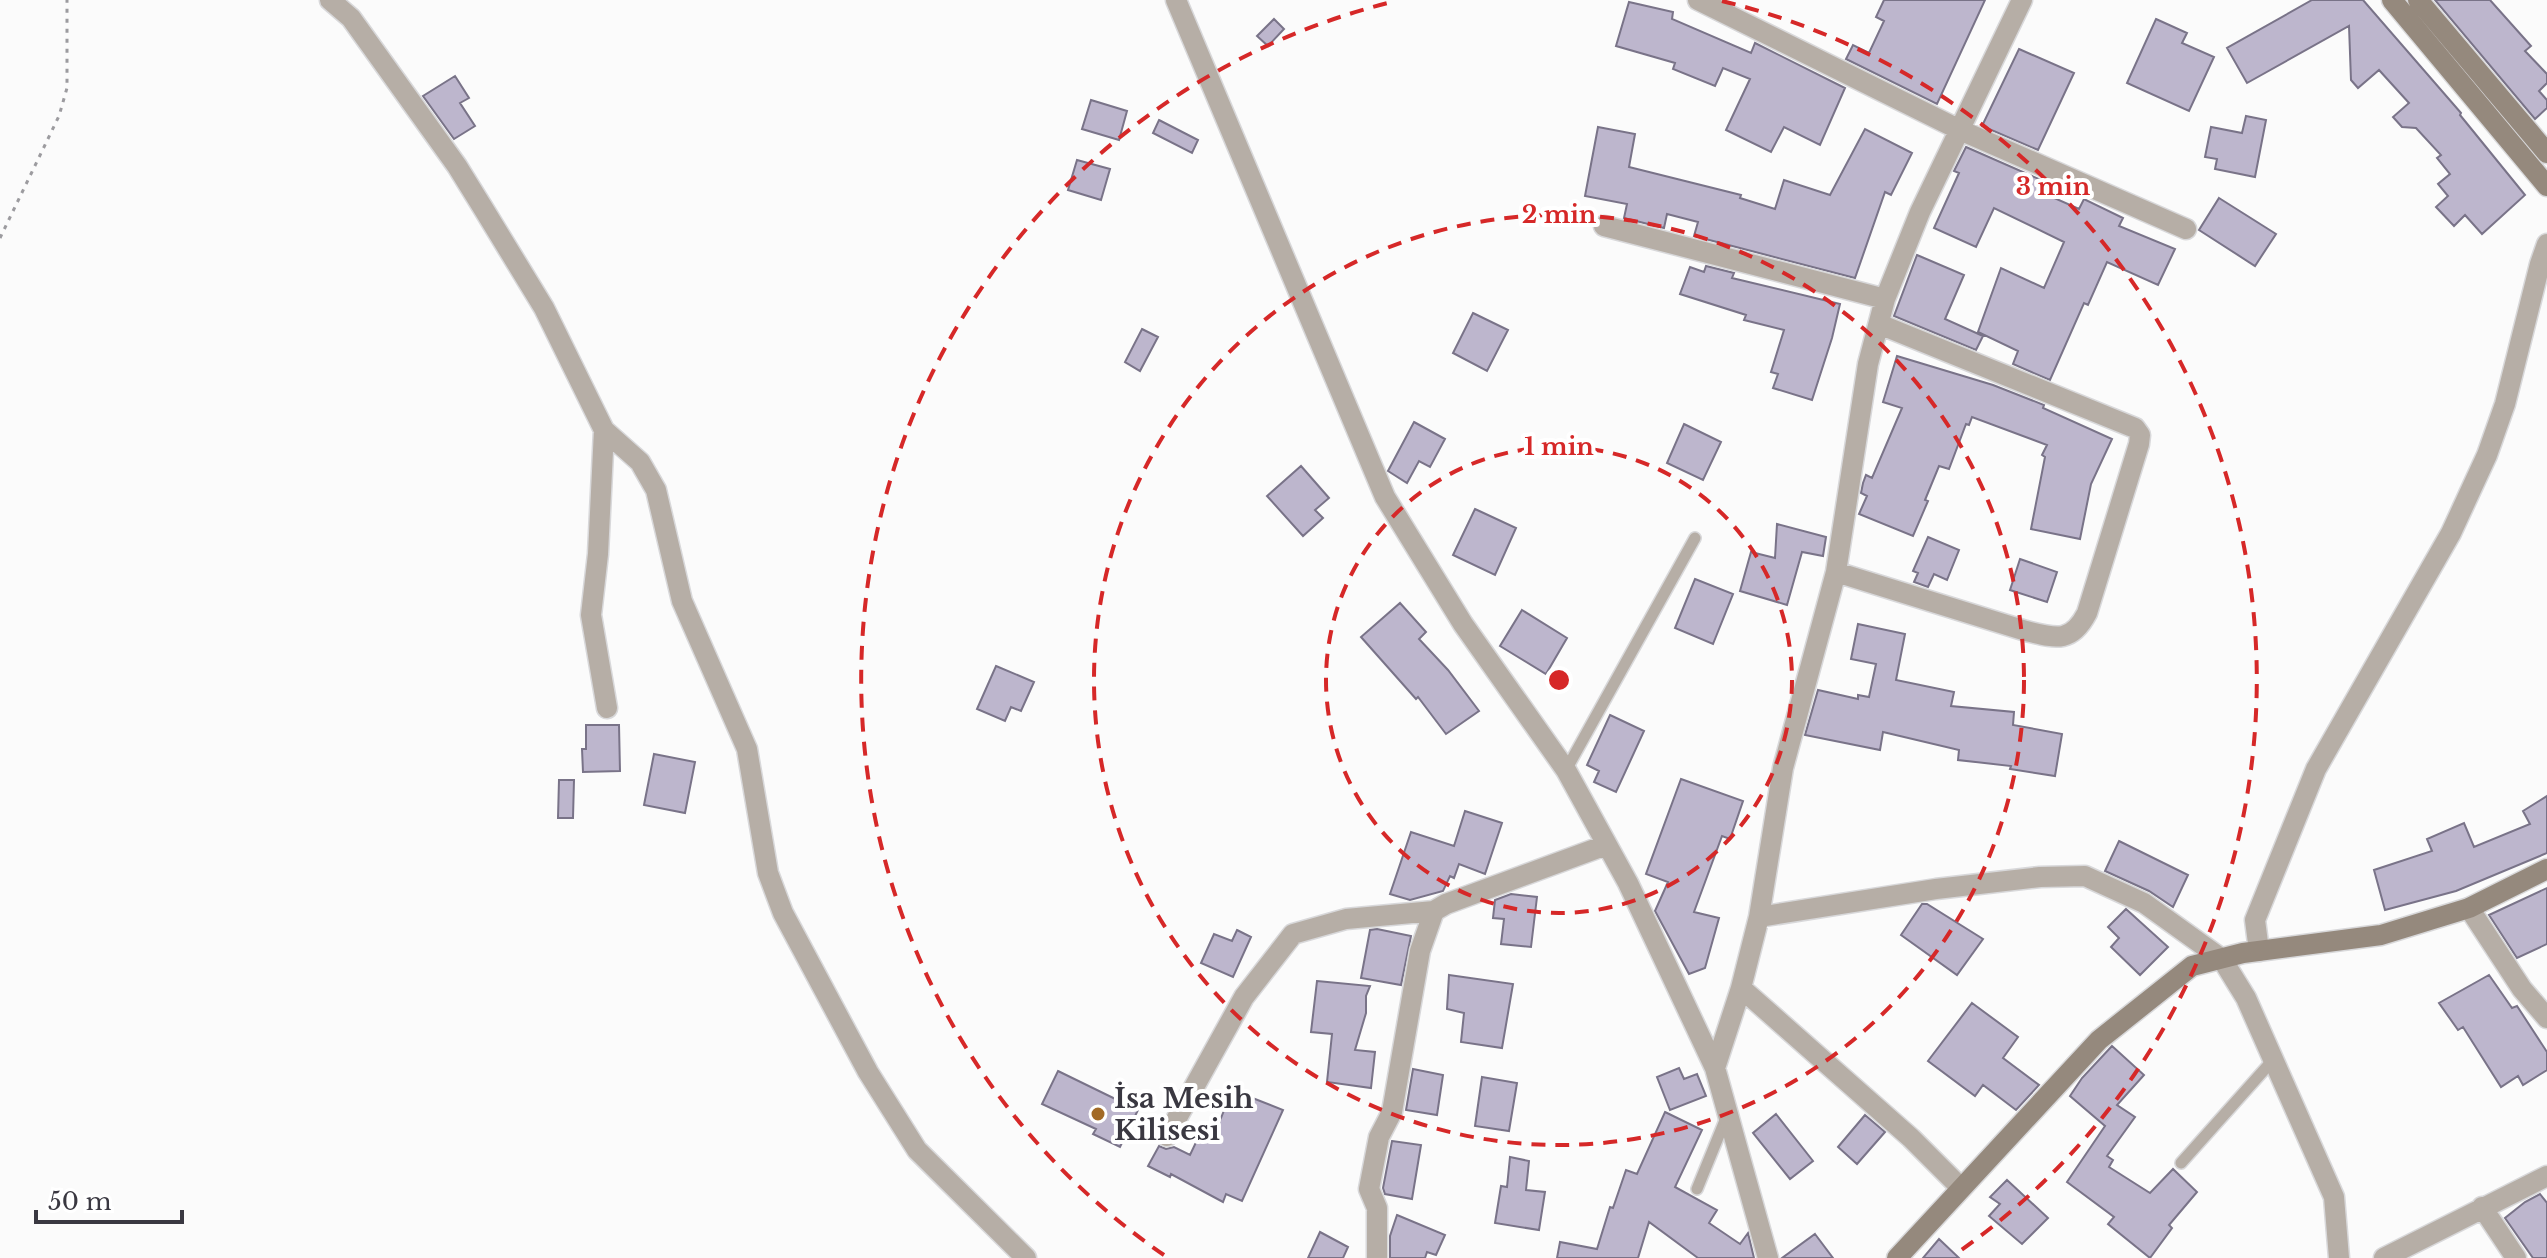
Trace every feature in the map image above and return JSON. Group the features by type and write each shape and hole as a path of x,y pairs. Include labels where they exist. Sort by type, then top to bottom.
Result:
{"street":[{"path":"330,0 351,18 457,166 544,308 604,430 640,462 656,490 682,601 747,749 768,873 783,913 868,1072 917,1150 1026,1258"},
{"path":"1176,0 1385,497 1463,624 1566,770 1628,883 1715,1068 1768,1258"},
{"path":"1698,0 1960,130 2186,229"},
{"path":"1715,1068 1741,988 1759,917 1783,768 1836,572 1868,364 1885,299 1920,212 2022,0"},
{"path":"2392,0 2547,186"},
{"path":"2418,0 2547,153"},
{"path":"1604,226 1885,299"},
{"path":"2251,952 2255,920 2316,769 2451,533 2487,455 2505,404 2547,244"},
{"path":"1836,572 2057,639 2073,633 2087,613 2139,444 2140,435 2135,428 1879,324"},
{"path":"604,430 598,554 591,615 607,708"},
{"path":"1167,1136 1244,997 1293,934 1346,919 1434,911 1606,845"},
{"path":"1897,1258 2099,1040 2192,966 2251,952 2381,935 2469,908 2547,869"},
{"path":"1759,917 1936,889 2040,877 2085,876 2144,903 2222,959 2246,998 2334,1197 2339,1258"},
{"path":"2469,908 2522,989 2547,1018"},
{"path":"1377,1258 1377,1208 1369,1189 1379,1137 1392,1112 1420,951 1434,911"},
{"path":"1741,988 1911,1138 1961,1188"},
{"path":"2384,1258 2547,1176"},
{"path":"2482,1207 2516,1258"}],"lane":[{"path":"1566,770 1695,538"},
{"path":"2181,1163 2273,1060"},
{"path":"1697,1189 1728,1113"}],"path":[{"path":"0,238 59,116 67,88 67,0"}],"building":[{"path":"1884,0 1985,0 1937,104 1846,59 1853,45 1869,53 1884,21 1876,17"},
{"path":"2312,0 2363,0 2461,113 2525,195 2482,234 2465,215 2454,226 2436,207 2448,196 2438,184 2450,174 2437,158 2441,155 2416,128 2402,127 2393,117 2409,103 2379,70 2358,88 2351,80 2349,26 2247,83 2227,48"},
{"path":"2435,0 2490,0 2531,46 2525,51 2547,74 2547,83 2539,91 2547,100 2547,108 2535,119"},
{"path":"1629,2 1673,12 1672,19 1751,53 1755,43 1845,88 1820,145 1784,127 1771,152 1726,130 1750,79 1723,68 1715,86 1673,69 1675,63 1616,46"},
{"path":"1274,19 1284,29 1268,46 1257,36"},
{"path":"2156,19 2187,33 2182,43 2214,57 2189,111 2127,83"},
{"path":"2019,49 2074,73 2038,150 1982,126"},
{"path":"455,76 469,98 460,103 475,126 454,139 423,96"},
{"path":"1091,100 1127,111 1119,140 1082,129"},
{"path":"2246,116 2266,120 2255,177 2215,169 2217,159 2205,157 2211,127 2242,133"},
{"path":"1159,120 1198,140 1192,153 1153,133"},
{"path":"1598,127 1635,134 1629,167 1741,195 1740,198 1775,209 1784,180 1830,195 1865,129 1912,153 1891,195 1885,192 1855,278 1694,236 1698,222 1667,214 1664,228 1624,218 1627,204 1585,196"},
{"path":"1966,147 2057,187 2052,197 2079,209 2084,199 2123,218 2119,226 2175,249 2158,285 2107,262 2088,305 2084,303 2050,380 2013,364 2018,351 1978,332 2001,268 2044,288 2064,242 1994,208 1976,247 1934,228 1959,173 1954,171"},
{"path":"1077,160 1110,169 1101,200 1068,190"},
{"path":"2219,198 2276,234 2255,266 2199,230"},
{"path":"1917,255 1964,275 1945,319 1983,336 1976,350 1894,316"},
{"path":"1706,266 1734,273 1732,278 1840,304 1812,400 1773,388 1778,374 1771,372 1784,330 1744,320 1746,315 1680,294 1690,267 1704,272"},
{"path":"1473,313 1508,330 1487,371 1453,353"},
{"path":"1142,329 1158,337 1140,371 1125,362"},
{"path":"1897,356 1993,385 2044,405 2043,408 2112,439 2091,484 2080,539 2031,529 2045,457 2042,455 2047,445 1972,417 1969,425 1966,424 1949,469 1939,466 1913,536 1859,514 1867,496 1861,493 1866,475 1872,478 1902,408 1883,402"},
{"path":"1414,422 1445,439 1430,467 1419,461 1407,483 1388,471"},
{"path":"1684,424 1721,442 1703,480 1667,463"},
{"path":"1301,466 1329,498 1315,510 1323,518 1303,536 1267,496"},
{"path":"1475,509 1516,528 1495,575 1453,555"},
{"path":"1777,524 1826,537 1823,556 1802,552 1787,605 1740,591 1751,552 1775,558"},
{"path":"1928,537 1959,550 1947,580 1934,574 1928,587 1914,582 1918,573 1913,571"},
{"path":"2020,559 2057,572 2047,602 2010,590"},
{"path":"1695,579 1733,594 1713,644 1675,628"},
{"path":"1400,603 1426,632 1419,639 1448,670 1479,711 1446,734 1418,697 1416,699 1361,637"},
{"path":"1522,610 1567,638 1546,674 1500,646"},
{"path":"1858,624 1905,634 1896,680 1954,692 1951,706 2014,712 2013,725 2062,734 2055,776 2010,769 2011,766 1958,760 1959,750 1883,732 1880,750 1805,735 1818,690 1858,699 1858,695 1869,697 1876,664 1851,659"},
{"path":"996,666 1034,682 1021,711 1011,707 1005,721 977,709"},
{"path":"1610,715 1644,731 1616,792 1594,782 1599,771 1587,765"},
{"path":"586,725 619,725 620,771 583,772 582,749 586,749"},
{"path":"654,754 695,762 685,813 644,805"},
{"path":"1681,779 1743,801 1730,839 1722,836 1694,912 1719,918 1705,968 1689,974 1655,911 1668,882 1646,874"},
{"path":"559,780 574,780 573,818 558,818"},
{"path":"2547,796 2547,853 2456,891 2385,910 2374,870 2432,851 2427,839 2464,823 2474,847 2530,824 2523,811"},
{"path":"1465,811 1502,823 1485,874 1459,864 1454,878 1450,876 1443,891 1410,900 1390,894 1411,832 1454,846"},
{"path":"2119,841 2188,875 2173,907 2149,891 2105,871"},
{"path":"2547,888 2547,944 2517,958 2489,915"},
{"path":"1511,894 1537,897 1531,947 1501,944 1504,919 1493,918 1495,900"},
{"path":"1922,904 1927,904 1983,939 1957,975 1901,935"},
{"path":"2126,909 2168,947 2140,975 2111,947 2119,938 2108,927"},
{"path":"1237,930 1251,937 1233,977 1201,963 1214,934 1232,941"},
{"path":"1370,930 1411,936 1401,985 1361,978"},
{"path":"1449,975 1513,984 1502,1048 1461,1042 1464,1013 1447,1009"},
{"path":"2489,975 2512,1008 2517,1006 2547,1052 2547,1070 2523,1085 2518,1076 2501,1087 2463,1027 2458,1030 2439,1003"},
{"path":"1317,981 1370,986 1355,1050 1375,1052 1371,1088 1327,1082 1332,1034 1311,1032"},
{"path":"1972,1003 2018,1037 2003,1058 2039,1085 2016,1110 1983,1085 1975,1096 1928,1061"},
{"path":"2112,1046 2144,1075 2117,1105 2135,1117 2107,1156 2113,1160 2109,1167 2150,1193 2173,1169 2197,1192 2169,1225 2172,1228 2150,1258 2108,1224 2114,1217 2067,1182 2105,1126 2070,1096"},
{"path":"1679,1068 1684,1079 1697,1074 1706,1096 1670,1110 1657,1077"},
{"path":"1413,1069 1443,1075 1437,1115 1406,1110"},
{"path":"1058,1071 1138,1110 1120,1147 1093,1134 1096,1129 1042,1104"},
{"path":"1482,1077 1517,1083 1509,1131 1475,1126"},
{"path":"1232,1090 1283,1110 1242,1201 1226,1194 1223,1202 1171,1174 1170,1177 1148,1166 1159,1146 1166,1149 1174,1147 1190,1155 1199,1136 1212,1141"},
{"path":"1665,1112 1702,1130 1675,1187 1717,1210 1709,1223 1740,1244 1748,1233 1754,1258 1698,1258 1649,1222 1638,1258 1557,1258 1560,1242 1597,1249 1626,1170 1637,1174"},
{"path":"1776,1114 1813,1161 1790,1179 1753,1133"},
{"path":"1865,1115 1885,1132 1857,1164 1838,1147"},
{"path":"1392,1141 1421,1145 1412,1199 1385,1194 1383,1188"},
{"path":"1510,1157 1529,1161 1526,1190 1545,1192 1539,1230 1495,1223 1501,1186 1507,1187"},
{"path":"2007,1180 2048,1218 2022,1244 1989,1216 2000,1204 1990,1197"},
{"path":"2540,1194 2547,1203 2547,1258 2533,1258 2505,1218"},
{"path":"1397,1215 1445,1235 1436,1255 1427,1252 1425,1258 1390,1258 1390,1236"},
{"path":"1320,1232 1348,1247 1343,1258 1308,1258"},
{"path":"1815,1234 1833,1258 1782,1258"},
{"path":"1939,1239 1959,1258 1923,1258"}],"place":[{"name":"İsa Mesih Kilisesi","path":"1098,1114"}]}
